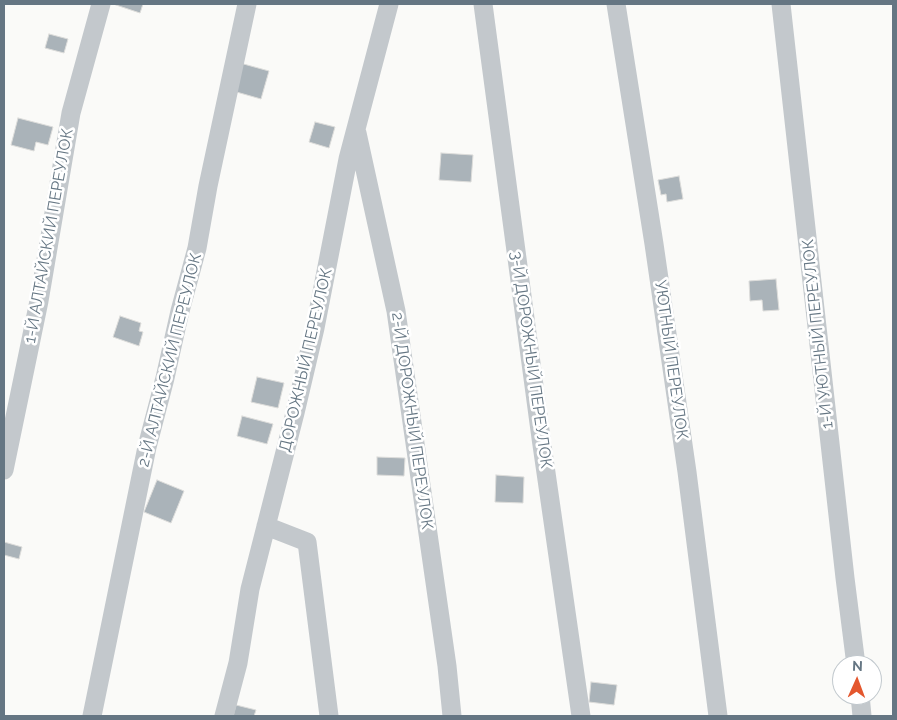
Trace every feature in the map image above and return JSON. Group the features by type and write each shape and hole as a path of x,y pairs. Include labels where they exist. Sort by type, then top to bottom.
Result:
{"street":[{"name":"1-Й АЛТАЙСКИЙ ПЕРЕУЛОК","path":"4,470 39,301 71,113 101,4"},
{"name":"2-Й АЛТАЙСКИЙ ПЕРЕУЛОК","path":"92,716 147,447 180,310 198,248 208,186 247,4"},
{"name":"ДОРОЖНЫЙ ПЕРЕУЛОК","path":"224,716 238,663 250,589 310,347 348,159 389,4"},
{"name":"3-Й ДОРОЖНЫЙ ПЕРЕУЛОК","path":"483,4 541,438 581,716"},
{"name":"УЮТНЫЙ ПЕРЕУЛОК","path":"616,4 686,462 718,716"},
{"name":"1-Й УЮТНЫЙ ПЕРЕУЛОК","path":"781,4 855,655"},
{"name":"2-Й ДОРОЖНЫЙ ПЕРЕУЛОК","path":"356,129 396,311 447,666 452,716"},
{"path":"266,526 307,542 329,716"}],"building":[{"path":"113,4 143,4 140,13"},
{"path":"49,34 68,39 64,53 45,48"},
{"path":"240,63 269,71 261,99 233,91"},
{"path":"18,118 53,127 48,145 36,142 34,151 11,145"},
{"path":"315,122 335,127 329,148 309,142"},
{"path":"441,153 473,155 471,182 439,180"},
{"path":"679,176 683,199 667,202 666,194 661,195 658,180"},
{"path":"776,279 779,310 763,311 762,300 750,301 749,281"},
{"path":"120,316 141,323 139,331 143,332 139,346 113,337"},
{"path":"257,377 284,383 278,408 251,402"},
{"path":"242,416 273,424 267,444 237,436"},
{"path":"377,457 405,458 404,476 377,475"},
{"path":"496,475 524,477 523,503 495,502"},
{"path":"157,480 184,491 171,523 144,512"},
{"path":"4,542 22,547 19,559 4,555"},
{"path":"591,682 617,685 614,705 589,702"},
{"path":"236,705 256,710 254,716 233,716"}]}
